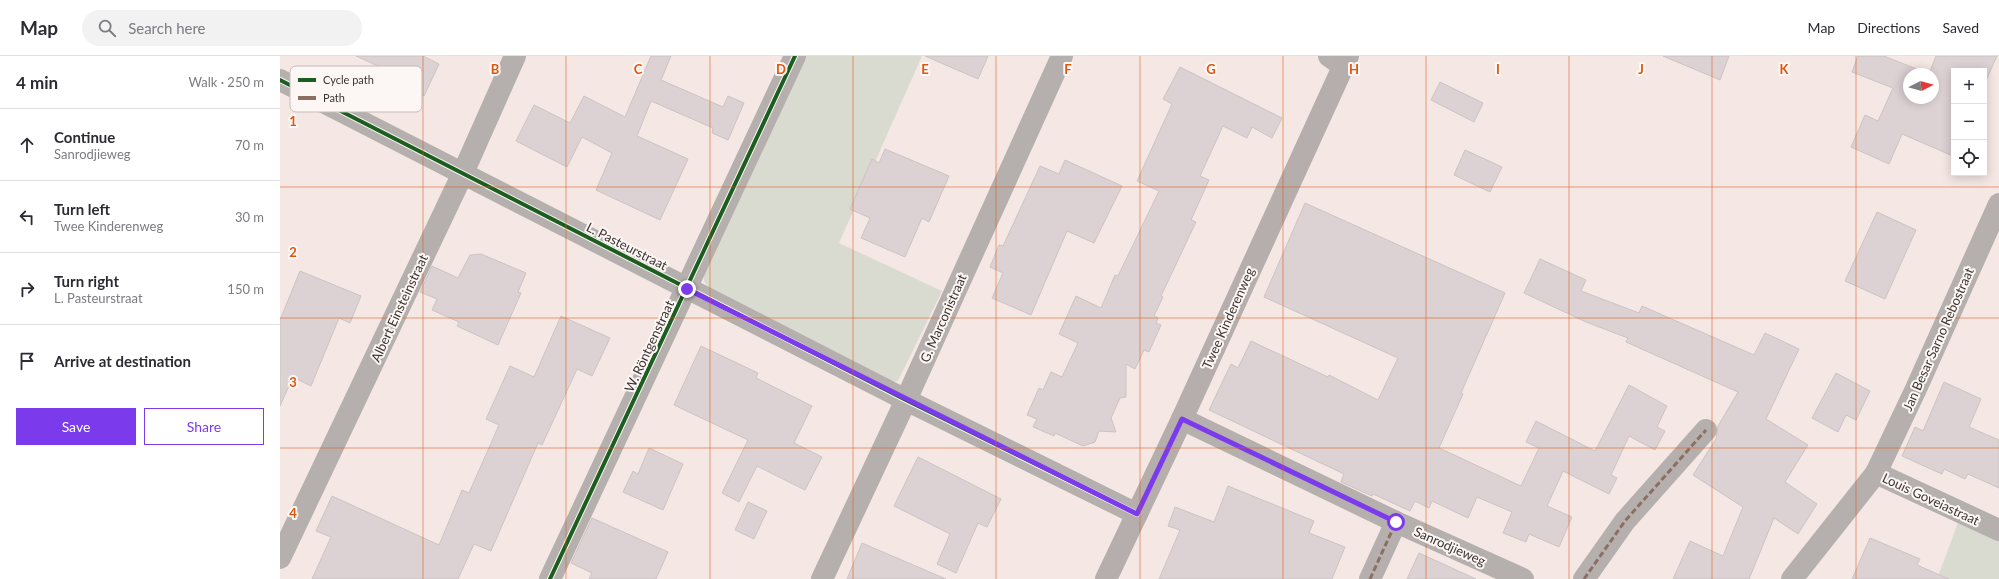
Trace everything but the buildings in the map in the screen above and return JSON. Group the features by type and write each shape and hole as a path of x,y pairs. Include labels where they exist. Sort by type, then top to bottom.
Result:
{"street":[{"name":"Albert Einsteinstraat","path":"280,558 463,172 515,56"},
{"name":"W. Röntgenstraat","path":"550,579 795,56"},
{"name":"G. Marconistraat","path":"822,579 906,400 1062,56"},
{"name":"Twee Kinderenweg","path":"1106,579 1182,419 1340,59"},
{"name":"L. Pasteurstraat","path":"280,80 290,85"},
{"name":"L. Pasteurstraat","path":"344,112 906,400 1137,514"},
{"name":"Jan Besar Sarno Rebostraat","path":"1876,473 1915,391 1999,204"},
{"name":"Sanrodjieweg","path":"1182,419 1396,522 1523,579"},
{"path":"1584,579 1625,521 1706,430"},
{"name":"Louis Goveiastraat","path":"1792,579 1876,473 1999,530"},
{"path":"1370,579 1396,522"}],"shaded area":[{"path":"803,56 922,56 839,243 942,291 898,381 889,382 712,292 704,281 703,270"},
{"path":"1959,520 1999,539 1999,579 1937,579"}],"marked path":[{"path":"1584,579 1625,521 1706,430"},
{"path":"1370,579 1396,522"}],"cycle path":[{"path":"550,579 795,56"},
{"path":"280,80 290,85"},
{"path":"343,112 906,400 1137,514"}],"route":[{"path":"687,289 906,400 1137,514 1182,419 1396,522"}]}
